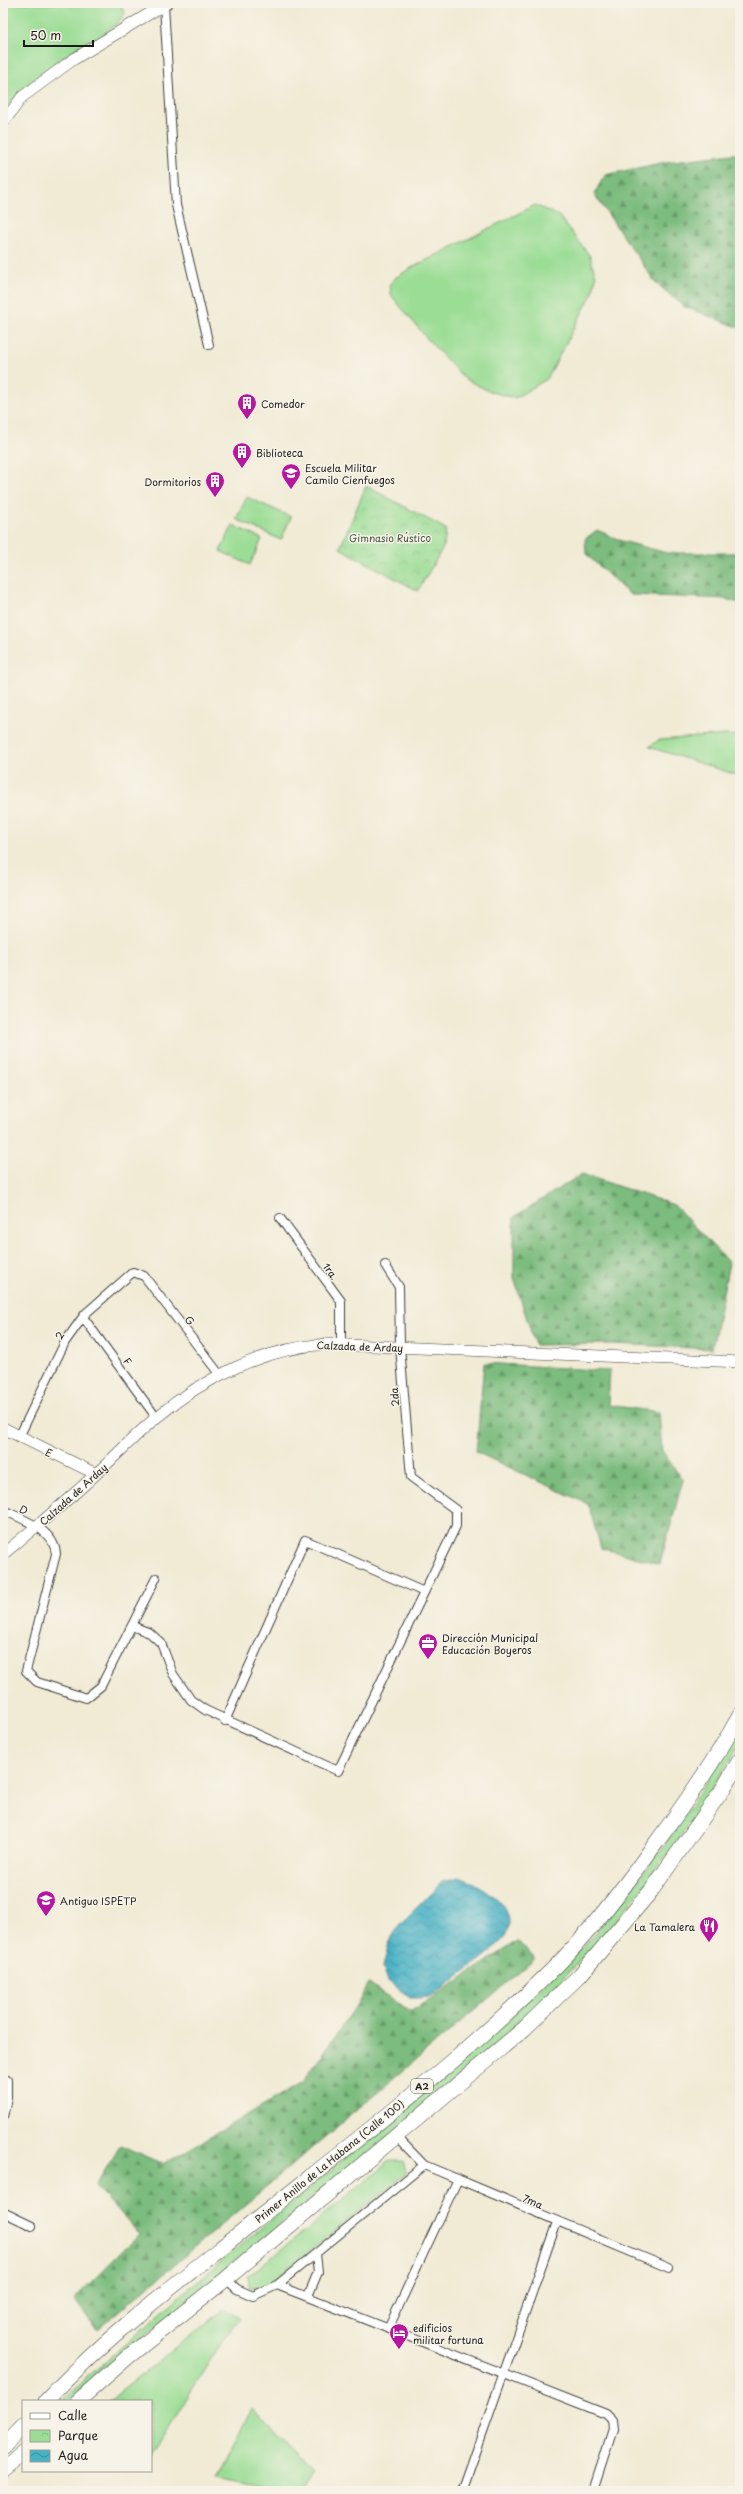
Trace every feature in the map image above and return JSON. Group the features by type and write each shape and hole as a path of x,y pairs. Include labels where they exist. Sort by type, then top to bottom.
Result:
{"highway":[{"name":"Primer Anillo de La Habana (Calle 100)","path":"47,2400 82,2364 160,2297 457,2057 559,1962 598,1921 666,1830 702,1779 740,1715"},
{"name":"A2","path":"79,2400 129,2356 226,2279 526,2028 580,1975 651,1891 721,1792 740,1760"},
{"path":"3,2447 22,2427"},
{"path":"3,2470 22,2454"}],"street":[{"path":"3,123 22,97 74,59 162,4 176,204 208,345"},
{"name":"1ra.","path":"280,1218 341,1301 341,1344"},
{"name":"2da","path":"385,1264 399,1288 400,1347 411,1477 456,1510 456,1526 424,1592"},
{"name":"2","path":"19,1437 65,1342 83,1317 128,1274 137,1273 144,1276"},
{"name":"G","path":"144,1276 220,1375"},
{"name":"F","path":"83,1317 156,1417"},
{"name":"Calzada de Arday","path":"3,1554 96,1474 156,1417 191,1391 236,1366 302,1345 341,1344 740,1362"},
{"name":"E","path":"3,1428 96,1474"},
{"name":"D","path":"3,1510 37,1526 51,1538 55,1546 56,1554 26,1671 37,1682 86,1698 101,1686 132,1626"},
{"path":"156,1578 132,1626 150,1633 161,1643 173,1674 191,1700 225,1721 338,1771 424,1592 305,1540 225,1721"},
{"path":"3,2078 7,2080 8,2092 3,2117"},
{"name":"7ma","path":"397,2137 424,2165 458,2178 557,2222 670,2268"},
{"path":"226,2279 237,2289 253,2296 277,2284 316,2254 424,2165"},
{"path":"389,2327 458,2178"},
{"path":"3,2212 32,2226"},
{"path":"462,2491 557,2222"},
{"path":"308,2296 318,2272 316,2254"},
{"path":"277,2284 389,2327 610,2417 613,2429 593,2491"}],"green space":[{"path":"3,3 119,3 125,13 114,26 100,36 75,49 42,73 17,95 3,111"},
{"path":"740,153 740,328 683,306 655,282 594,194 605,175 666,162"},
{"path":"535,205 559,216 590,256 596,277 593,292 547,379 515,398 491,392 465,379 430,342 391,295 390,284 395,278 411,268"},
{"name":"Gimnasio Rústico","path":"366,486 446,529 444,546 418,591 340,548"},
{"path":"247,497 291,517 281,540 236,519"},
{"path":"233,525 262,539 250,565 220,551"},
{"path":"597,530 622,541 667,553 740,553 740,603 725,599 630,595 586,554 585,539"},
{"path":"725,735 740,736 740,776 649,747 659,740"},
{"path":"582,1174 674,1205 729,1263 712,1349 613,1344 535,1345 514,1278 514,1217"},
{"path":"484,1363 610,1371 608,1405 659,1412 662,1451 683,1480 660,1564 601,1548 588,1504 476,1452"},
{"path":"740,1729 740,1744 688,1825 651,1877 631,1903 589,1951 530,2011 468,2068 69,2400 61,2400 194,2284 457,2065 584,1946 620,1904 674,1832"},
{"path":"518,1941 535,1959 97,2330 74,2299 139,2234 95,2186 121,2145 164,2164 304,2081 354,2009 369,1983 410,2012"},
{"path":"390,2161 403,2161 407,2173 264,2288 249,2287 248,2276"},
{"path":"224,2309 240,2319 223,2339 152,2455 152,2400 110,2400"},
{"path":"252,2409 311,2470 300,2491 289,2491 216,2476"}],"water":[{"path":"459,1877 468,1880 488,1891 504,1906 508,1916 509,1925 505,1936 487,1955 437,1992 428,1997 410,1998 388,1981 383,1967 389,1942 400,1924 443,1881"}],"place":[{"name":"Comedor","path":"247,420"},
{"name":"Biblioteca","path":"242,469"},
{"name":"Escuela Militar Camilo Cienfuegos","path":"291,490"},
{"name":"Dormitorios","path":"215,498"},
{"name":"Dirección Municipal Educación Boyeros","path":"428,1660"},
{"name":"Antiguo ISPETP","path":"46,1917"},
{"name":"La Tamalera","path":"709,1943"},
{"name":"edificios militar fortuna","path":"399,2350"}]}
